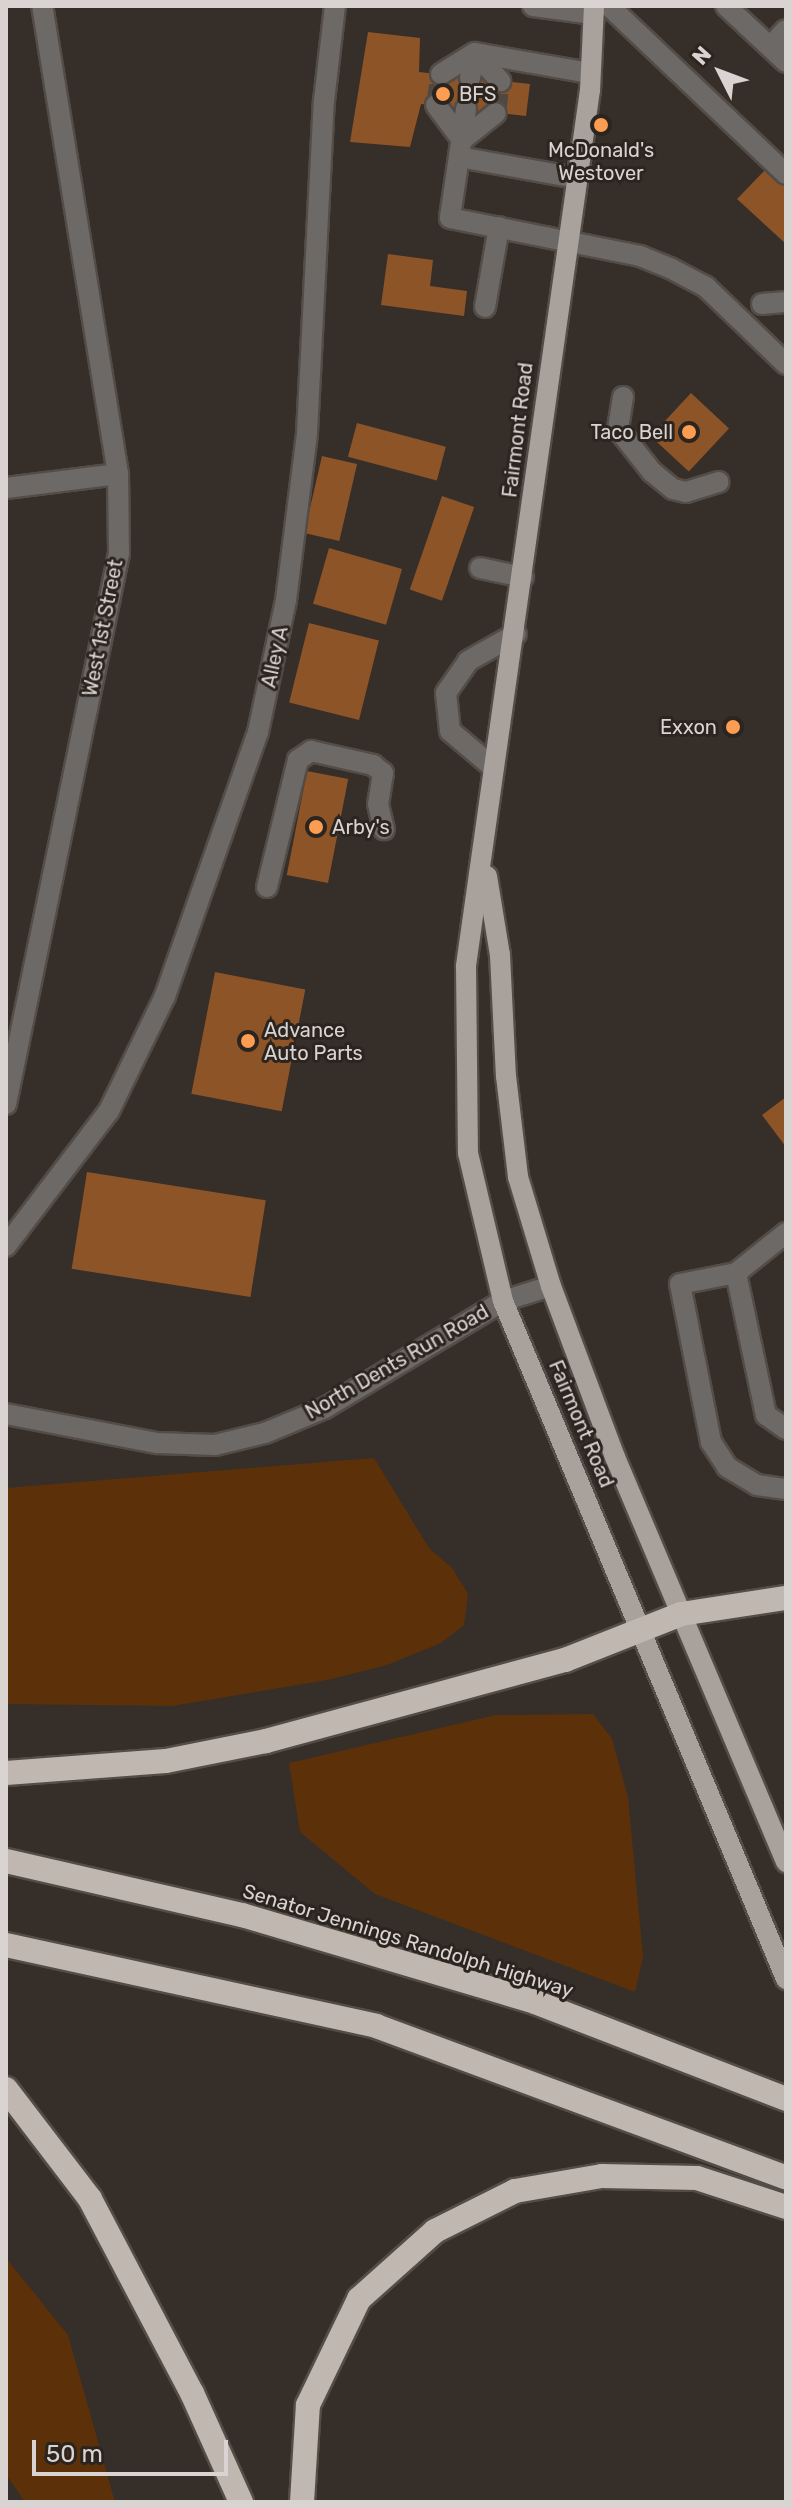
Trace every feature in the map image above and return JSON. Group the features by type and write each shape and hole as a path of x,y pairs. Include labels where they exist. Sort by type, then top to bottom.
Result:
{"highway":[{"path":"6,1773 166,1761 266,1741 565,1660 681,1614 786,1598"},
{"name":"Senator Jennings Randolph Highway","path":"6,1861 256,1919 535,2002 786,2099"},
{"path":"6,1945 376,2026 742,2159 786,2178"},
{"path":"6,2089 90,2199 192,2393 241,2502"},
{"path":"302,2502 308,2405 359,2299 435,2231 515,2191 602,2176 697,2178 786,2207"}],"main road":[{"name":"Fairmont Road","path":"599,9 516,634 466,966 468,1153 503,1301 786,1979"},
{"name":"Fairmont Road","path":"484,860 500,955 506,1076 518,1177 551,1286 681,1614 786,1862"}],"street":[{"name":"West 1st Street","path":"6,1104 119,553 118,474 42,6"},
{"name":"Alley A","path":"6,1246 109,1111 165,996 236,805 261,718 286,600 307,433 324,101 335,6"},
{"path":"533,6 599,9 721,113 786,174"},
{"path":"726,6 786,62"},
{"path":"770,47 786,30"},
{"path":"470,78 475,53"},
{"path":"475,53 500,81"},
{"path":"441,74 475,53 590,73"},
{"path":"436,105 461,148 577,178"},
{"path":"466,109 450,218 640,256 706,287 786,364"},
{"path":"461,148 496,113"},
{"path":"485,307 499,227"},
{"path":"762,304 786,302"},
{"path":"623,397 618,429 652,472 673,489 686,492 718,482"},
{"path":"6,488 118,474"},
{"path":"480,568 523,577"},
{"path":"494,768 450,731 446,693 468,661 516,634"},
{"path":"267,887 298,760 311,751 373,765 383,773 378,804 384,829"},
{"path":"786,1233 736,1273 680,1284 711,1442 727,1467 757,1485 786,1489"},
{"path":"736,1273 766,1415 786,1429"},
{"name":"North Dents Run Road","path":"6,1414 157,1443 215,1445 265,1433 325,1408 503,1301 551,1286"}],"shaded area":[{"path":"374,1458 429,1548 452,1568 468,1594 464,1625 441,1643 387,1665 327,1680 172,1706 6,1704 6,1488"},
{"path":"593,1714 612,1739 628,1797 643,1957 635,1992 375,1894 300,1832 289,1763 496,1715"},
{"path":"6,2258 68,2335 115,2502 25,2502 6,2474"}],"building":[{"name":"BFS","path":"368,32 420,38 419,72 530,84 526,116 421,104 410,147 350,142"},
{"path":"767,168 786,185 786,244 737,199"},
{"path":"388,254 433,260 430,286 467,291 464,316 381,305"},
{"name":"Taco Bell","path":"691,393 729,428 689,472 651,436"},
{"path":"357,423 446,447 437,481 348,457"},
{"path":"322,456 357,464 339,541 304,533"},
{"path":"442,496 474,507 442,601 410,590"},
{"path":"329,548 402,569 386,625 313,604"},
{"path":"309,623 379,640 359,720 289,703"},
{"name":"Arby's","path":"307,771 348,779 328,883 287,875"},
{"name":"Advance Auto Parts","path":"215,972 305,990 282,1111 191,1094"},
{"path":"786,1097 786,1147 762,1115"},
{"path":"87,1172 266,1200 250,1297 72,1269"}],"tunnel":[{"path":"436,105 441,74"},
{"path":"466,109 470,78"},
{"path":"496,113 500,81"}],"place":[{"name":"BFS","path":"443,94"},
{"name":"McDonald's Westover","path":"601,125"},
{"name":"Taco Bell","path":"689,432"},
{"name":"Exxon","path":"733,727"},
{"name":"Arby's","path":"316,827"},
{"name":"Advance Auto Parts","path":"248,1041"}]}
